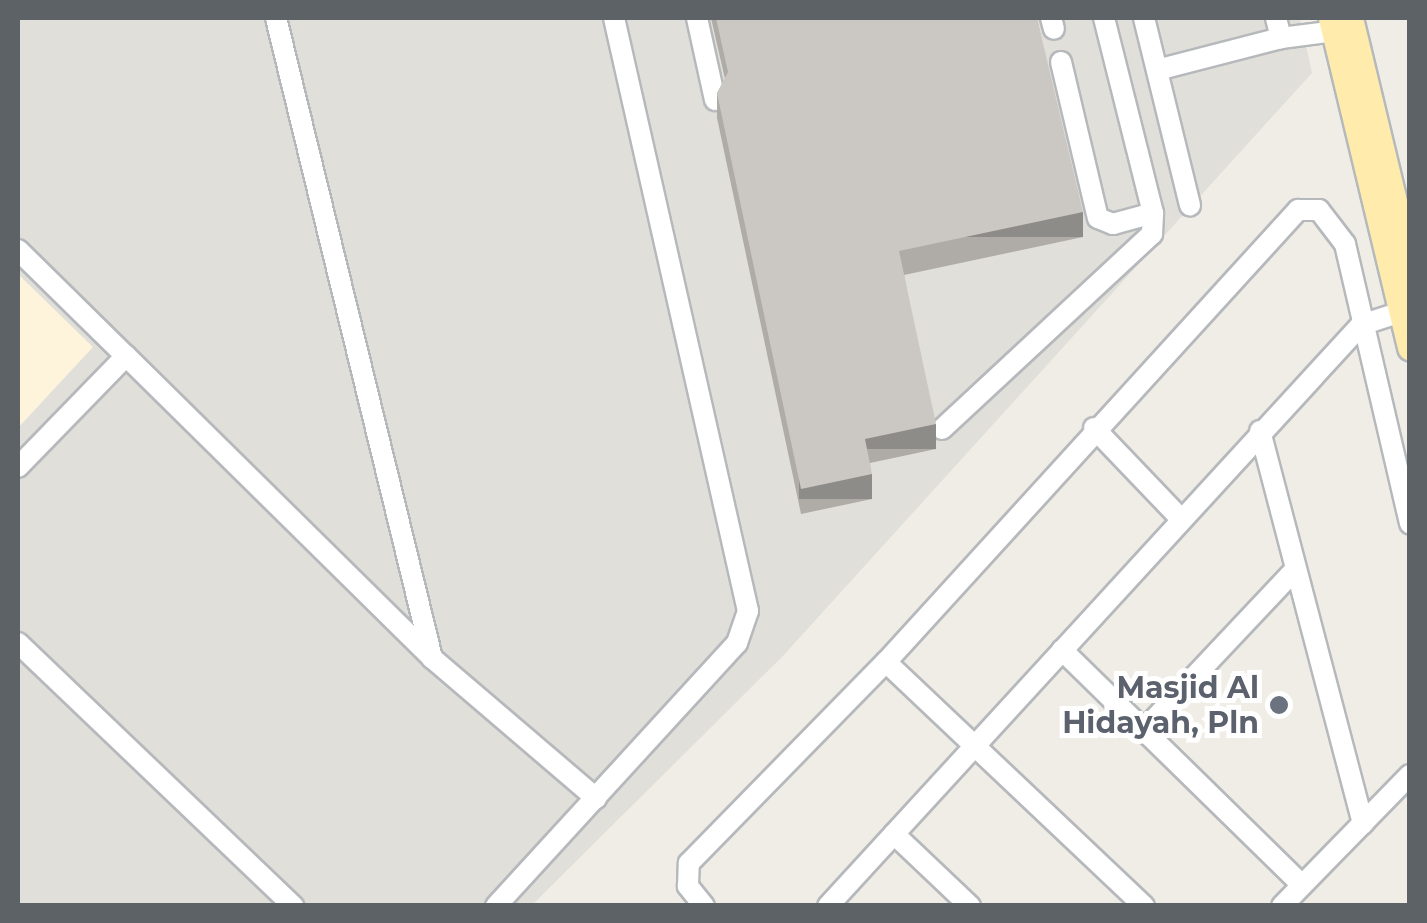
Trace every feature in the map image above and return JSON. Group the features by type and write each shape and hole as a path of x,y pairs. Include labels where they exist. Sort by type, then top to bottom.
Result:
{"main road":[{"path":"1339,22 1410,268"},
{"path":"1339,22 1410,348"}],"street":[{"path":"276,18 432,658"},
{"path":"496,906 738,644 748,610 614,18"},
{"path":"697,18 715,100"},
{"path":"942,429 1141,251 1153,213 1104,18"},
{"path":"1144,18 1190,205"},
{"path":"1157,70 1279,28 1339,22"},
{"path":"1061,62 1098,218 1113,224 1153,213"},
{"path":"704,906 688,886 689,863 886,662 1094,428 1298,210 1318,210 1338,232 1410,524"},
{"path":"18,250 432,658 596,798"},
{"path":"828,906 1062,650 1178,516 1361,324 1402,312"},
{"path":"18,468 126,356"},
{"path":"1094,428 1178,516"},
{"path":"1260,432 1364,824"},
{"path":"1144,730 1296,570"},
{"path":"18,643 293,906"},
{"path":"1062,650 1301,884"},
{"path":"886,662 1144,906"},
{"path":"1282,906 1410,775"},
{"path":"894,834 970,906"}],"shaded area":[{"path":"18,18 1300,18 1312,73 782,657 532,905 18,905 18,428 93,347 18,274"},
{"path":"18,274 93,347 18,428"}],"building":[{"path":"716,18 1037,18 1083,212 899,251 936,424 865,439 872,474 801,489 717,93 728,72"}],"place":[{"name":"Masjid Al Hidayah, Pln","path":"1279,705"}]}
